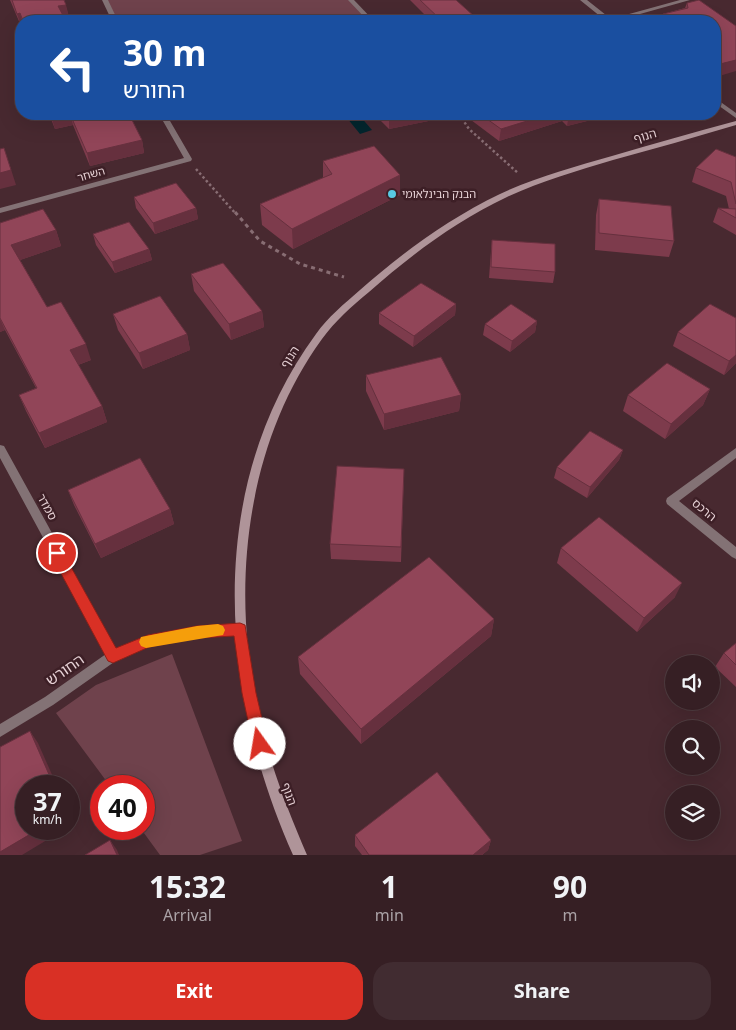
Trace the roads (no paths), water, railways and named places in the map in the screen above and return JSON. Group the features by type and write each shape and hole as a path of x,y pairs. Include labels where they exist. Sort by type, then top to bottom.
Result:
{"street":[{"path":"105,0 112,15"},
{"path":"351,0 365,15"},
{"path":"583,0 602,15"},
{"path":"631,15 687,0"},
{"path":"721,105 736,116"},
{"name":"השחר","path":"0,211 188,159 165,120"},
{"name":"הנוף","path":"300,855 264,762 249,693 240,629 241,565 252,489 265,440 286,387 319,336 346,308 404,257 451,224 489,202 532,183 736,123"},
{"name":"סמדר","path":"0,449 113,656"},
{"name":"הרכס","path":"736,452 671,501 736,554"},
{"name":"החורש","path":"0,731 49,701 113,656 148,641 197,632 240,629"}],"water":[{"path":"349,120 363,120 372,130 360,134"}],"place":[{"name":"הבנק הבינלאומי","path":"392,194"}]}
